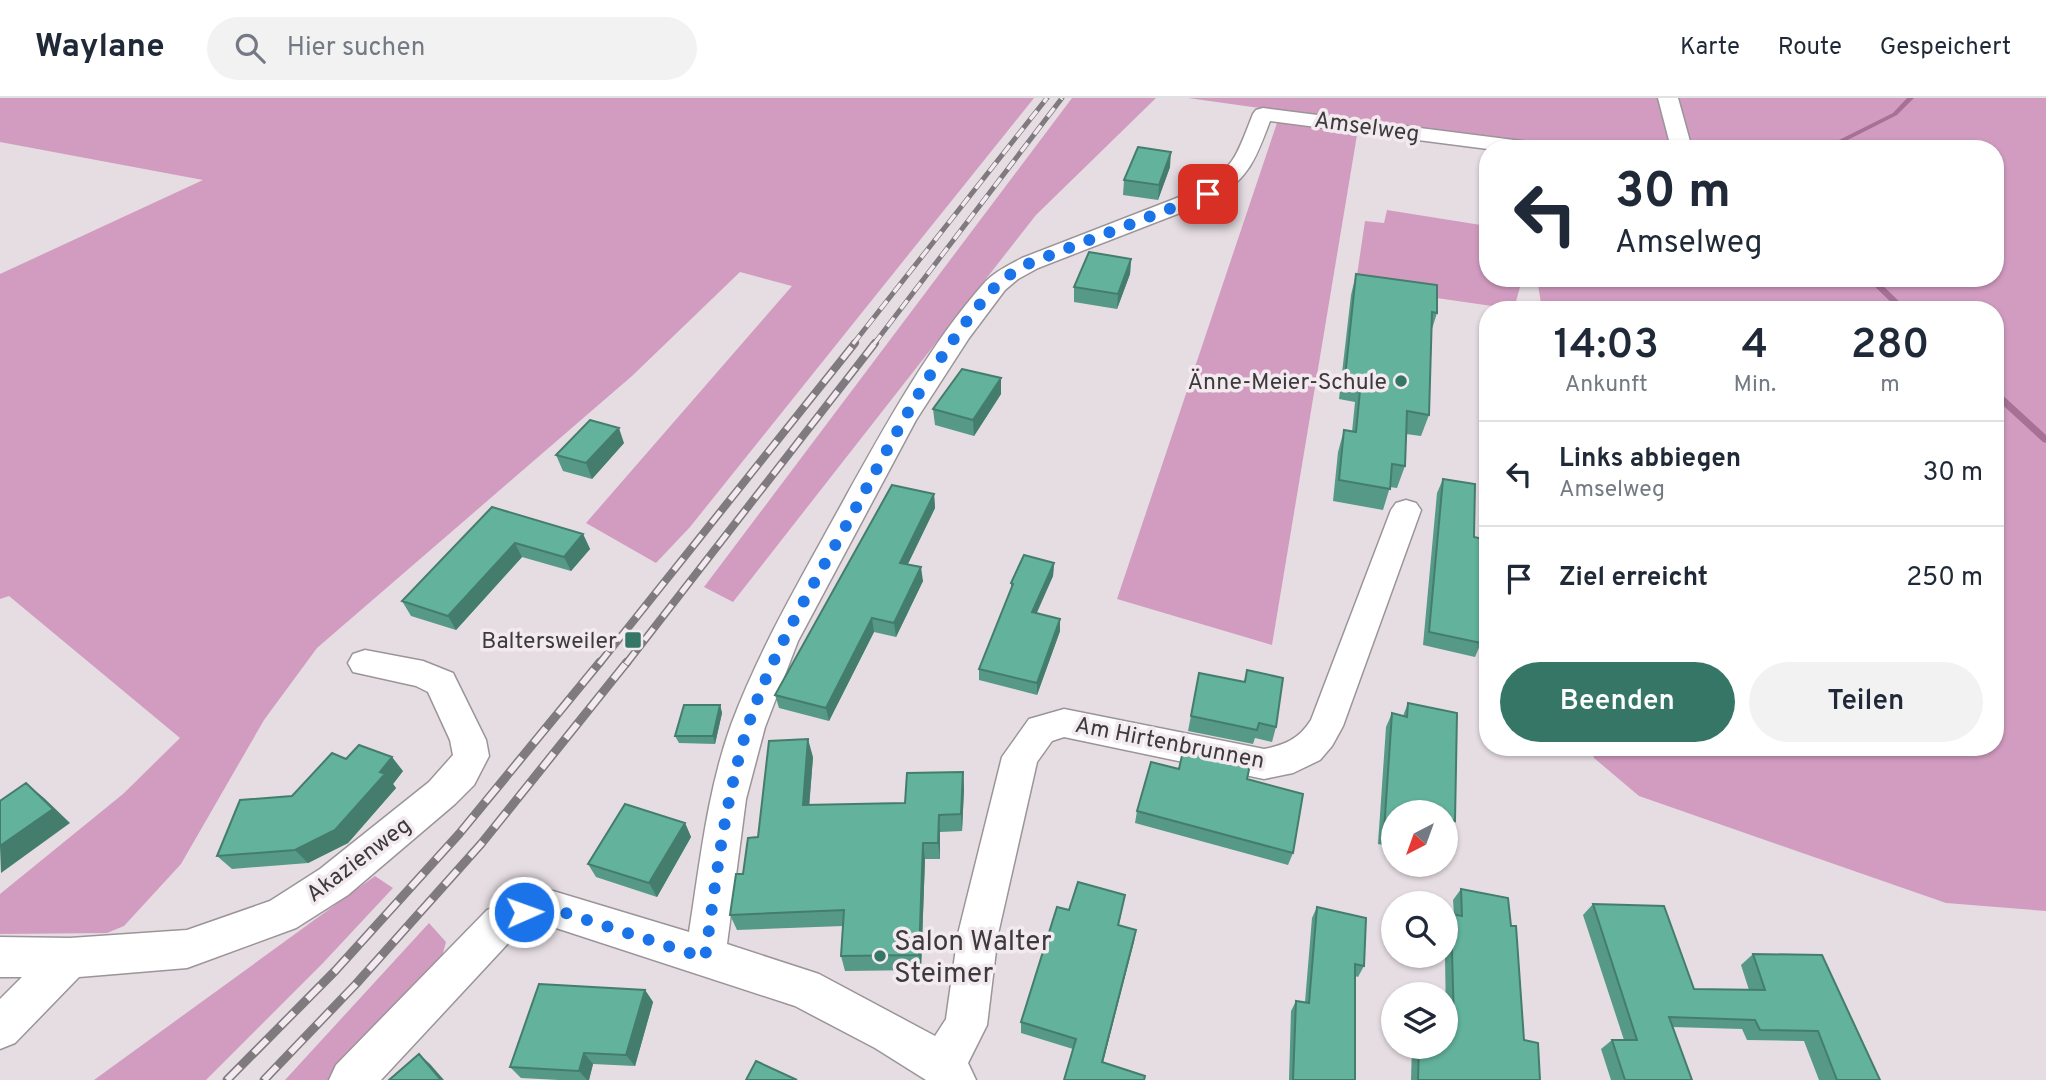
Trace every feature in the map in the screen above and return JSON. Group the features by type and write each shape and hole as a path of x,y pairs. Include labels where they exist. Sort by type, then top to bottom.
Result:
{"street":[{"path":"1668,98 1680,140"},
{"name":"Amselweg","path":"705,958 728,799 748,727 782,641 903,419 958,335 996,285 1030,263 1208,194 1230,180 1243,164 1263,114 1479,142"},
{"name":"Am Hirtenbrunnen","path":"948,1073 966,1025 978,934 1020,758 1041,729 1063,723 1089,726 1264,764 1294,759 1317,742 1325,726 1406,510"},
{"name":"Akazienweg","path":"0,957 70,958 187,949 282,915 334,882 442,793 461,774 471,756 468,740 441,683 423,674 365,663"},
{"path":"351,1080 501,923 524,912 553,909 804,988 890,1033 948,1073"},
{"path":"0,1028 70,958"}],"shaded area":[{"path":"0,98 1034,98 690,527 656,563 586,523 792,286 740,272 632,376 317,648 264,720 181,864 124,926 107,933 0,934 0,894 123,794 180,738 9,596 0,599 0,274 203,180 0,142"},
{"path":"1072,98 1156,98 1036,215 733,602 704,587"},
{"path":"1188,98 2046,98 2046,911 1946,903 1639,796 1593,756 2004,756 2004,301 1541,301 1538,287 2004,287 2004,140 1479,140 1479,146 1358,129 1272,645 1117,599 1281,111"},
{"path":"1387,210 1479,225 1479,287 1520,287 1516,301 1479,301 1479,304 1367,288 1356,282 1365,221 1384,223"},
{"path":"375,876 393,888 323,963 206,1080 94,1080"},
{"path":"429,923 446,942 438,971 328,1080 285,1080"}],"building":[{"path":"1138,147 1171,152 1159,185 1124,180"},
{"path":"1089,252 1131,259 1118,294 1074,287"},
{"path":"1356,274 1437,285 1437,313 1432,312 1429,415 1407,411 1405,466 1392,464 1390,489 1339,480 1344,430 1356,432 1361,380 1345,377"},
{"path":"962,369 1001,378 973,420 933,409"},
{"path":"590,420 619,428 586,463 556,455"},
{"path":"1443,479 1475,484 1474,537 1479,538 1479,643 1429,632"},
{"path":"892,485 934,494 900,563 921,567 894,623 872,618 826,708 775,695"},
{"path":"492,507 583,534 564,557 515,543 448,616 402,601"},
{"path":"1024,555 1054,563 1032,612 1060,619 1037,683 979,669"},
{"path":"1247,670 1283,678 1276,727 1259,723 1257,730 1191,716 1199,673 1245,682"},
{"path":"1408,703 1457,713 1455,800 1386,800 1392,713 1407,717"},
{"path":"684,705 720,705 713,736 675,736"},
{"path":"808,739 803,805 905,803 907,773 963,772 961,814 939,815 938,843 923,843 919,955 841,956 844,910 730,915 736,874 743,874 748,838 758,837 769,741"},
{"path":"359,745 392,757 380,772 385,774 335,830 295,850 217,856 240,800 292,796 332,753 346,759"},
{"path":"1183,751 1250,765 1247,779 1303,794 1293,853 1137,811 1151,762 1179,769"},
{"path":"26,783 53,809 0,846 0,801"},
{"path":"625,804 685,823 649,883 588,864"},
{"path":"1078,882 1125,895 1118,925 1136,930 1102,1062 1145,1076 1144,1080 1064,1080 1076,1039 1021,1022 1057,907 1069,910"},
{"path":"1461,889 1508,898 1511,926 1516,926 1524,1040 1538,1043 1540,1080 1418,1080 1419,1059 1458,1059 1458,982 1453,982 1452,968 1458,968 1458,915 1462,916"},
{"path":"1593,904 1664,906 1694,989 1765,990 1753,954 1822,955 1880,1080 1837,1080 1818,1031 1760,1030 1755,1020 1669,1017 1692,1080 1625,1080 1612,1040 1637,1040"},
{"path":"1317,907 1366,918 1364,966 1355,964 1355,1080 1293,1080 1296,1001 1309,1003"},
{"path":"539,984 645,990 626,1055 584,1053 579,1071 510,1067"},
{"path":"419,1054 441,1080 389,1080"},
{"path":"756,1061 797,1080 746,1080"}],"waterway":[{"path":"1842,140 1895,114 1911,98"},
{"path":"1880,287 1894,301"},
{"path":"2004,401 2046,440"}],"railway":[{"path":"853,344 1047,98"},
{"path":"874,344 1062,98"},
{"path":"599,664 855,343"},
{"path":"626,664 875,343"},
{"path":"227,1080 335,971 459,834 600,662"},
{"path":"264,1080 356,984 481,844 627,662"}],"place":[{"name":"Änne-Meier-Schule","path":"1401,381"},
{"name":"Baltersweiler","path":"633,640"},
{"name":"Salon Walter Steimer","path":"880,956"}],"route":[{"path":"524,912 553,909 705,958 728,799 748,727 782,641 903,419 958,335 996,285 1010,274 1030,263 1208,194"}]}
